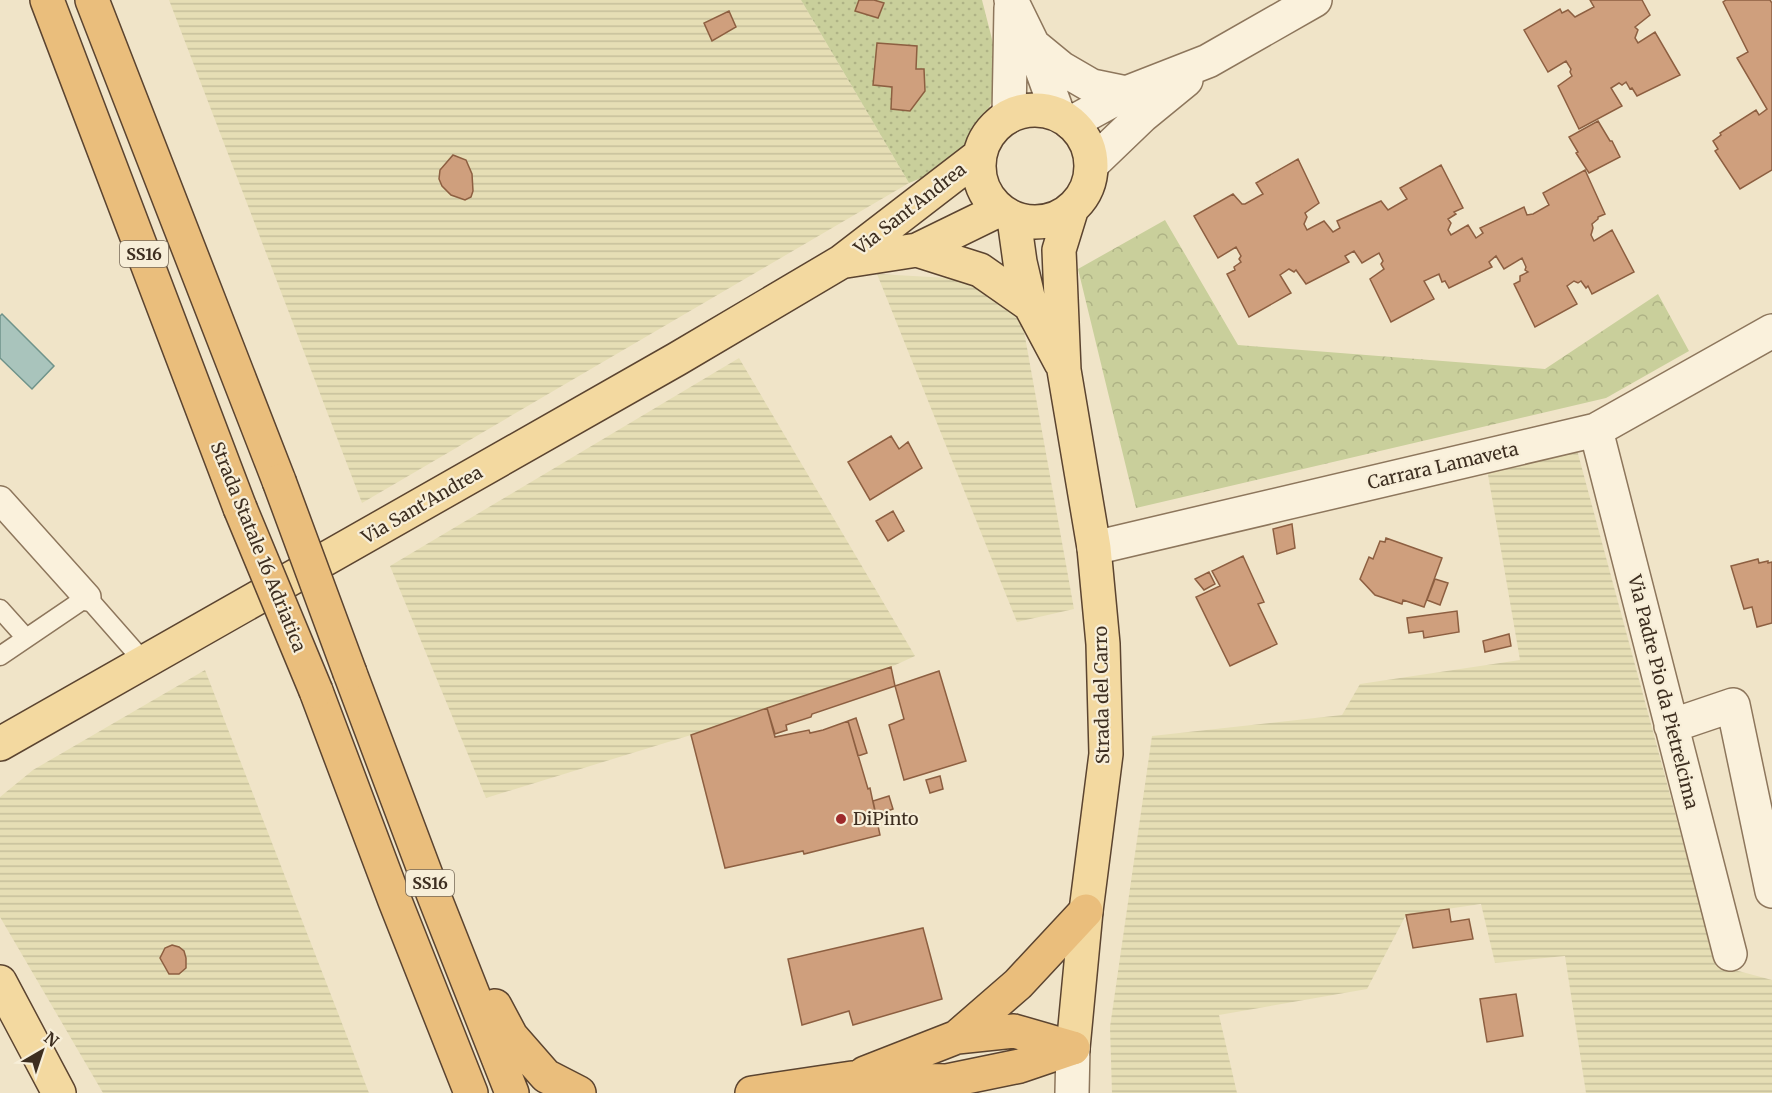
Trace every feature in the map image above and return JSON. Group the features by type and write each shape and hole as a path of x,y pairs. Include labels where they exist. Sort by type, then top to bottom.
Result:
{"highway":[{"name":"Strada Statale 16 Adriatica","path":"47,0 240,508 316,692 395,902 471,1093"},
{"name":"SS16","path":"92,0 279,481 434,896 512,1093"},
{"path":"434,896 511,1036 546,1076 579,1093"},
{"path":"395,902 446,1093"},
{"path":"957,1037 1018,984 1086,911"},
{"path":"820,1093 957,1037 1014,1031 1073,1048"},
{"path":"752,1093 852,1078 957,1087 1073,1048"}],"main road":[{"path":"1006,214 1029,223 1044,223 1058,219 1071,211 1083,198 1090,182 1092,164 1089,148 1082,134 1065,118 1042,110 1025,111 1009,116"},
{"name":"Via Sant'Andrea","path":"841,262 917,250 1006,214 989,199 982,185 979,170 980,155 985,139 1009,116"},
{"name":"Via Sant'Andrea","path":"0,744 677,359 841,262 980,155"},
{"name":"Strada del Carro","path":"1071,211 1059,250 1064,370 1094,548 1103,644 1106,754 1086,911 1073,1048"},
{"name":"Strada del Carro","path":"1006,214 1030,305 1064,370"},
{"path":"917,250 980,270 1030,305"},
{"path":"0,982 59,1093"}],"street":[{"path":"1011,0 1065,118 1208,61 1315,0"},
{"path":"1009,116 1011,0"},
{"path":"1033,45 1061,68 1092,86 1126,93"},
{"path":"1092,164 1142,116 1208,61"},
{"name":"Carrara Lamaveta","path":"1094,548 1596,430 1772,331"},
{"name":"Via Padre Pio da Pietrelcima","path":"1596,430 1730,954"},
{"path":"0,500 87,597"},
{"path":"1671,726 1733,705 1772,891"},
{"name":"Strada del Carro","path":"1072,1093 1073,1048"}],"lane":[{"path":"0,656 87,597 144,663"},
{"path":"0,609 26,638"}],"shaded area":[{"path":"169,0 801,0 909,183 362,503"},
{"path":"877,274 949,278 973,285 1022,320 1074,609 1017,622"},
{"path":"739,358 915,656 891,667 691,735 486,798 390,566"},
{"path":"1577,450 1716,965 1772,980 1772,1093 1586,1093 1565,956 1495,963 1481,904 1406,915 1367,989 1219,1015 1237,1093 1112,1093 1110,1027 1152,736 1342,715 1360,684 1520,660 1487,469"},
{"path":"205,670 369,1093 103,1093 0,917 0,797 33,770"}],"green space":[{"path":"801,0 982,0 994,47 992,101 980,128 957,157 938,171 909,183"},
{"path":"1165,220 1238,345 1545,369 1658,294 1689,351 1606,398 1136,508 1078,269"}],"water":[{"path":"2,314 54,366 32,389 0,358 0,316"}],"building":[{"path":"859,0 884,3 878,18 855,11"},
{"path":"1590,0 1642,0 1650,15 1635,27 1638,30 1635,38 1638,43 1655,32 1680,75 1637,96 1626,82 1622,85 1619,83 1611,88 1622,106 1579,129 1558,86 1572,76 1571,69 1566,61 1548,72 1524,30 1560,9 1562,13 1568,10 1575,17 1594,7"},
{"path":"1726,0 1770,0 1772,3 1772,170 1740,189 1715,151 1718,149 1713,141 1721,135 1720,133 1756,110 1759,115 1767,109 1737,58 1748,52 1723,2"},
{"path":"729,11 736,27 712,41 704,23"},
{"path":"877,43 917,46 916,69 924,69 925,91 910,111 891,109 892,87 873,85"},
{"path":"1598,121 1620,157 1589,173 1569,137"},
{"path":"453,155 466,160 472,174 473,191 471,197 465,200 451,195 439,179 440,170"},
{"path":"1298,159 1319,203 1305,213 1307,217 1304,224 1307,230 1324,221 1333,232 1340,228 1337,221 1381,201 1388,210 1407,199 1400,188 1441,165 1463,208 1454,212 1456,214 1448,219 1451,223 1448,230 1451,235 1468,225 1476,238 1483,233 1480,228 1524,207 1527,215 1549,205 1543,193 1585,170 1605,214 1598,217 1592,224 1591,235 1594,241 1612,230 1634,272 1592,294 1588,286 1586,288 1581,281 1578,283 1574,281 1567,286 1577,304 1535,327 1514,284 1520,281 1520,276 1528,272 1525,270 1522,258 1504,269 1496,256 1489,262 1492,267 1449,288 1445,281 1442,282 1439,274 1424,281 1434,299 1391,322 1370,279 1384,269 1379,253 1362,263 1354,251 1345,256 1349,262 1306,284 1296,270 1294,272 1289,269 1280,275 1291,293 1249,317 1227,274 1235,270 1234,267 1241,262 1239,259 1241,256 1236,247 1218,258 1194,216 1233,194 1242,204 1245,204 1263,194 1256,183"},
{"path":"891,436 899,449 908,442 922,468 870,500 848,462"},
{"path":"893,511 904,531 888,541 876,521"},
{"path":"1292,524 1295,548 1277,554 1273,529"},
{"path":"1386,538 1442,558 1424,607 1403,600 1402,604 1375,595 1360,579 1369,557 1373,559 1380,541 1385,542"},
{"path":"1243,556 1264,602 1258,604 1277,644 1230,666 1196,597 1220,586 1212,571"},
{"path":"1758,559 1759,563 1772,562 1772,623 1757,627 1752,607 1744,609 1731,566"},
{"path":"1209,572 1215,584 1204,590 1195,579"},
{"path":"1435,579 1448,583 1440,605 1427,600"},
{"path":"1457,611 1459,632 1424,638 1423,631 1409,633 1407,618"},
{"path":"1509,634 1511,646 1485,652 1483,641"},
{"path":"891,667 895,686 812,714 811,717 786,725 787,730 775,734 767,708"},
{"path":"939,671 966,761 904,780 889,725 904,719 895,686"},
{"path":"767,708 775,737 809,730 810,733 848,721 868,789 870,788 880,835 804,854 803,851 725,868 691,735"},
{"path":"856,718 867,753 858,756 848,721"},
{"path":"940,776 943,789 930,793 926,780"},
{"path":"889,796 893,809 876,815 873,801"},
{"path":"1449,909 1451,922 1469,919 1473,939 1413,948 1406,915"},
{"path":"923,928 942,999 853,1025 849,1011 802,1025 788,959"},
{"path":"172,945 184,951 186,958 186,968 179,974 169,974 160,958 165,948"},
{"path":"1516,994 1523,1036 1487,1042 1480,999"}],"place":[{"name":"DiPinto","path":"841,819"}]}
